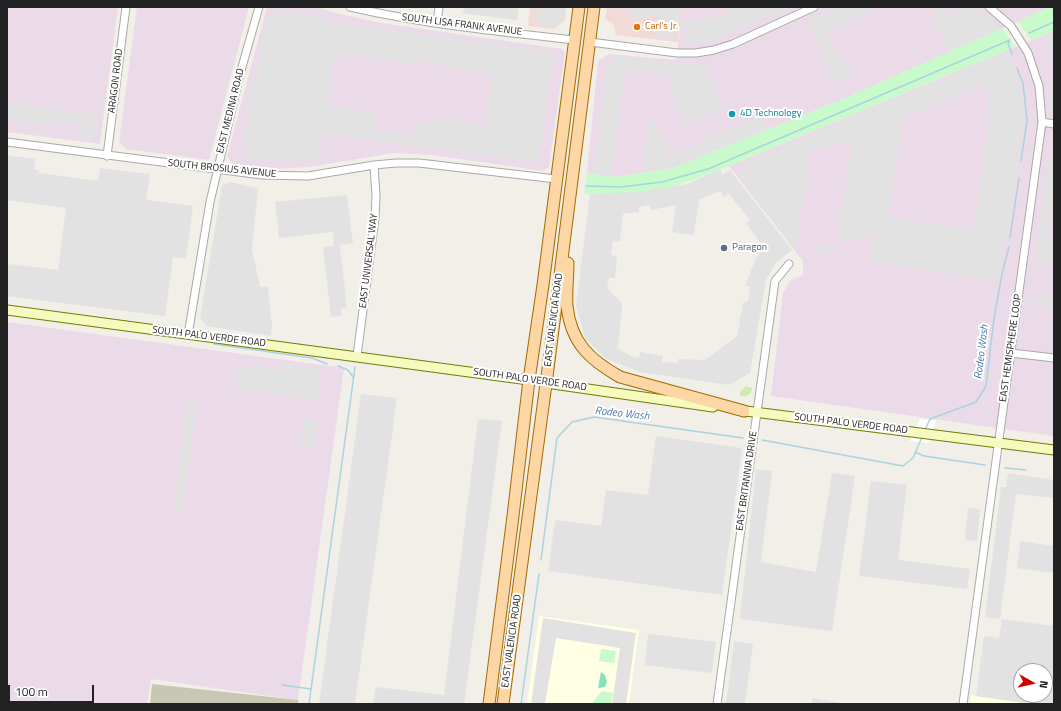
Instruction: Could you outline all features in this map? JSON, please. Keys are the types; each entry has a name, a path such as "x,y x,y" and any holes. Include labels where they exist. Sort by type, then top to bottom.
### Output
{"main road":[{"name":"EAST VALENCIA ROAD","path":"489,704 529,380 579,7"},
{"name":"EAST VALENCIA ROAD","path":"503,704 594,7"},
{"path":"574,40 590,42"},
{"path":"568,209 568,315 578,342 590,358 620,377 744,411"},
{"name":"SOUTH PALO VERDE ROAD","path":"529,380 546,383"}],"street":[{"name":"ARAGON ROAD","path":"107,156 126,7"},
{"name":"EAST MEDINA ROAD","path":"188,335 210,202 217,169 240,74 259,7"},
{"name":"SOUTH LISA FRANK AVENUE","path":"350,7 391,16 436,23 574,40"},
{"path":"436,23 439,7"},
{"path":"590,42 677,53 696,53 714,50 733,44 814,7"},
{"name":"EAST HEMISPHERE LOOP","path":"963,704 1042,122 1040,86 1028,53 1011,26 989,7"},
{"path":"1042,122 1054,124"},
{"name":"SOUTH BROSIUS AVENUE","path":"7,142 262,175 308,176 374,165 419,163 556,179"},
{"name":"EAST UNIVERSAL WAY","path":"357,356 375,218 376,196 374,165"},
{"name":"EAST BRITANNIA DRIVE","path":"717,704 775,281 790,264"},
{"name":"SOUTH PALO VERDE ROAD","path":"7,310 529,380"},
{"path":"1011,353 1054,358"},
{"name":"SOUTH PALO VERDE ROAD","path":"546,383 756,413 1054,450"}],"shaded area":[{"path":"7,7 118,7 100,144 7,132"},
{"path":"137,7 249,7 209,160 126,149 119,142"},
{"path":"267,7 317,7 336,13 381,23 562,49 565,53 549,167 544,171 432,155 394,153 309,167 277,169 232,164 227,156"},
{"path":"461,7 519,7 517,20 461,13 465,10"},
{"path":"530,7 566,7 565,20 554,29 528,26"},
{"path":"548,7 564,7 563,19 559,19 558,24 555,23 554,27 538,25 535,14 536,10 547,11"},
{"path":"607,7 683,7 678,42 616,35 613,24 605,19"},
{"path":"632,7 678,7 677,12 681,13 678,35 674,35 673,40 663,38 663,36 654,35 656,16 649,15 648,20 628,17 628,13"},
{"path":"683,7 1051,7 843,99 673,168 614,177 587,173 598,61 609,54 676,60"},
{"path":"724,7 792,7 710,41 686,45 682,22 727,15"},
{"path":"838,7 871,7 872,10 827,32 841,62 846,60 853,76 835,84 808,21"},
{"path":"936,7 946,7 949,15 970,7 977,7 1000,27 949,50 932,9"},
{"path":"278,10 326,17 326,22 550,52 552,56 539,162 324,134 320,157 316,161 296,159 295,164 248,158 248,145 243,144 251,80 256,81 261,48 269,19 271,16 277,15","holes":["334,52 420,64 421,59 441,62 441,67 492,73 486,126 434,119 433,124 418,123 416,135 375,130 377,112 327,106"]},
{"path":"1054,31 1054,436 771,396 783,293 790,281 803,275 803,261 729,166"},
{"path":"1054,32 1054,52 1051,53 1044,36"},
{"path":"1009,51 1023,97 1024,116 1008,236 1005,235 998,281 869,261 873,234 838,243 852,138 824,148 815,147 810,151 795,251 738,175 745,171 742,164 809,137 845,120","holes":["985,84 989,104 989,120 974,230 888,217 903,118"]},
{"path":"614,56 701,65 704,64 723,108 686,125 668,75 625,68 611,175 594,173 607,67 612,68"},
{"path":"1049,84 1054,84 1054,114 1052,114"},
{"path":"7,103 95,114 94,119 99,120 97,134 92,134 91,140 82,139 82,134 76,134 77,126 81,127 82,124 56,121 55,126 7,119"},
{"path":"649,114 671,155 762,115 767,129 691,159 666,167 642,170"},
{"path":"7,155 35,159 34,169 39,170 39,173 98,181 100,168 150,174 146,200 193,206 186,259 173,257 165,316 7,296 7,264 58,270 66,208 7,200"},
{"path":"1048,162 1054,163 1054,197 1048,243 1054,244 1054,265 1035,262"},
{"path":"720,169 722,175 730,170 792,250 776,263 766,280 750,373 729,385 640,372 605,358 585,338 576,306 590,194 638,192 687,184","holes":["720,191 724,197 729,194 750,220 746,223 764,248 756,258 745,286 750,286 748,301 743,303 737,336 705,360 678,359 677,363 662,362 663,356 640,352 639,358 631,356 615,347 618,347 622,304 607,288 609,278 615,278 617,256 611,255 613,241 620,242 623,214 639,212 639,207 650,205 651,210 676,205 672,232 694,235 699,200"]},
{"path":"229,182 258,188 252,250 260,287 268,287 272,326 271,336 207,326 200,318 222,186"},
{"path":"347,195 353,243 340,245 347,308 341,309 341,316 331,317 323,247 334,246 333,232 279,238 275,202"},
{"path":"838,243 840,249 819,255 817,249"},
{"path":"1042,296 1054,298 1054,308 1028,304 1029,298 1042,300"},
{"path":"7,322 344,368 298,700 151,679 147,704 7,704"},
{"path":"283,364 321,369 317,400 235,389 239,369 245,370 245,366 282,371"},
{"path":"361,394 397,398 355,704 319,704"},
{"path":"187,402 197,403 183,512 174,511"},
{"path":"303,419 318,421 314,448 300,446"},
{"path":"478,419 502,421 464,704 373,704 376,687 444,695"},
{"path":"656,436 742,448 722,595 548,571 555,520 601,526 606,490 648,495"},
{"path":"756,469 772,471 761,562 816,572 832,473 855,476 832,631 740,619"},
{"path":"1008,473 1054,480 1054,498 1016,494 1000,619 985,617 1001,487 1006,487"},
{"path":"871,481 907,485 898,560 970,569 967,589 859,576"},
{"path":"968,508 980,509 977,541 965,540"},
{"path":"1020,541 1054,546 1054,573 1017,568"},
{"path":"539,616 639,630 629,704 527,704"},
{"path":"543,618 636,633 626,704 612,704 620,648 556,638 545,704 531,704"},
{"path":"1002,619 1054,626 1054,704 1025,703 1053,703 1053,663 1013,663 1013,701 976,696 984,636 999,638"},
{"path":"648,634 716,642 712,673 645,665"},
{"path":"734,641 753,644 745,704 726,704"},
{"path":"152,684 298,700 298,704 150,704"},
{"path":"971,695 1013,702 1013,703 1029,704 970,704"},
{"path":"812,698 840,703 840,704 812,704"}],"green space":[{"path":"1054,7 1054,31 1031,40 1018,21"},
{"path":"1002,28 1015,47 729,166 696,179 652,191 623,194 584,194 587,173 614,177 673,168 843,99"},
{"path":"746,386 752,388 751,393 746,396 740,396 740,392"},
{"path":"601,649 616,651 614,663 599,661"},
{"path":"601,672 605,675 607,682 605,687 598,688"},
{"path":"602,691 613,693 611,704 591,704"}],"pier":[{"path":"920,419 936,421 928,443 910,441"}],"waterway":[{"name":"Rodeo Wash","path":"1029,33 1054,22"},
{"name":"Rodeo Wash","path":"1010,40 1008,44 1012,54"},
{"path":"586,186 621,187 662,182 708,169 1010,40"},
{"name":"Rodeo Wash","path":"1017,68 1023,83 1027,120 1021,161"},
{"name":"Rodeo Wash","path":"1010,238 1019,178"},
{"name":"Rodeo Wash","path":"925,430 930,419 976,402 986,386 994,318 1002,274 1009,247"},
{"path":"214,344 312,358 327,364"},
{"path":"338,366 348,370 353,377"},
{"path":"309,704 355,367"},
{"name":"Rodeo Wash","path":"541,560 557,438 572,422 594,417 743,438"},
{"name":"Rodeo Wash","path":"762,440 903,466 913,458 922,437"},
{"path":"915,452 924,456 985,465"},
{"path":"1005,468 1026,470"},
{"name":"Rodeo Wash","path":"521,704 539,574"},
{"path":"282,685 311,689"}],"place":[{"name":"Carl's Jr.","path":"637,27"},
{"name":"4D Technology","path":"732,114"},
{"name":"Paragon","path":"724,248"}]}
